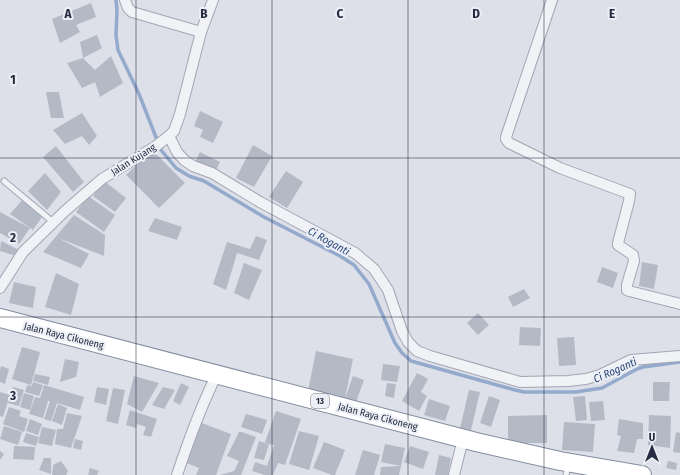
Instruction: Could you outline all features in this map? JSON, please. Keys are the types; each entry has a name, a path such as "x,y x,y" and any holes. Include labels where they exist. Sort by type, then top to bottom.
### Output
{"highway":[{"name":"Jalan Raya Cikoneng","path":"0,318 463,438 568,469 642,475"}],"street":[{"path":"125,0 128,8 132,12 201,32"},
{"name":"Jalan Kujang","path":"0,288 23,252 53,222 102,179 156,146 174,131 177,125 201,32 213,0"},
{"path":"552,0 506,139 509,142 560,168 630,194 618,243 618,245 634,258 627,290 680,304"},
{"path":"169,136 177,152 184,160 194,166 212,173 260,202 355,253 374,269 388,290 402,331 408,342 417,350 430,356 520,382 586,379 600,375 631,360 680,356"},
{"path":"177,475 190,434 217,374"},
{"path":"454,475 463,438"}],"lane":[{"path":"4,181 53,222"}],"building":[{"path":"91,3 96,17 76,25 80,32 60,43 52,19"},
{"path":"97,35 102,48 83,58 80,42"},
{"path":"111,56 123,83 100,97 95,82 82,88 67,63 83,58 95,70"},
{"path":"46,92 59,92 64,118 51,118"},
{"path":"200,111 223,122 213,143 200,137 203,130 194,126"},
{"path":"82,113 97,136 89,145 82,136 65,144 53,130"},
{"path":"253,145 272,156 254,187 236,178"},
{"path":"56,146 84,182 73,192 43,157"},
{"path":"152,150 185,183 159,208 126,175"},
{"path":"200,152 220,162 214,174 194,164"},
{"path":"286,171 303,182 287,208 269,197"},
{"path":"45,173 61,192 47,210 28,191"},
{"path":"104,181 126,198 115,212 93,196"},
{"path":"88,196 115,215 104,232 76,212"},
{"path":"22,200 42,217 33,230 10,214"},
{"path":"0,212 30,228 19,244 0,233"},
{"path":"74,215 105,235 104,256 58,238 89,254 81,268 43,252"},
{"path":"155,218 182,227 177,240 148,231"},
{"path":"256,236 267,240 259,260 237,253 226,290 213,284 227,242 250,249"},
{"path":"1,241 19,250 13,255 0,251"},
{"path":"642,262 658,265 654,289 639,286"},
{"path":"244,263 262,270 249,300 234,293"},
{"path":"602,267 618,273 613,288 597,282"},
{"path":"56,273 79,284 71,315 45,307"},
{"path":"14,282 36,287 33,308 9,303"},
{"path":"524,289 530,298 513,307 508,297"},
{"path":"478,313 489,325 478,335 467,323"},
{"path":"520,327 541,328 540,346 519,345"},
{"path":"574,337 576,365 559,366 557,338"},
{"path":"22,347 40,352 31,385 12,379"},
{"path":"316,351 353,359 345,398 308,391"},
{"path":"65,359 79,362 76,377 60,382"},
{"path":"383,364 400,366 397,382 381,380"},
{"path":"1,366 9,369 5,384 0,382"},
{"path":"417,373 428,379 421,392 427,396 419,411 402,401"},
{"path":"35,374 50,377 48,385 33,381"},
{"path":"134,376 159,383 142,412 127,404"},
{"path":"353,376 364,380 356,402 345,398"},
{"path":"33,382 43,385 39,396 25,392 27,385 32,386"},
{"path":"653,382 670,382 669,401 653,401"},
{"path":"181,383 189,387 180,405 173,401"},
{"path":"387,383 396,384 394,398 385,396"},
{"path":"44,385 84,397 80,410 57,403 51,421 44,419 50,401 48,401 43,418 29,414 35,397 40,398"},
{"path":"13,387 24,390 19,406 8,403"},
{"path":"97,387 109,389 106,405 94,402"},
{"path":"163,387 175,390 164,409 152,405"},
{"path":"113,388 125,390 118,424 106,421"},
{"path":"469,390 480,392 471,430 460,428"},
{"path":"0,392 10,395 3,417 0,416"},
{"path":"24,393 34,396 30,410 20,407"},
{"path":"489,396 500,400 491,427 480,423"},
{"path":"585,396 587,420 576,421 573,397"},
{"path":"429,399 450,406 445,421 424,415"},
{"path":"603,401 605,420 591,421 589,402"},
{"path":"58,404 67,408 62,425 52,421"},
{"path":"9,407 21,411 19,416 28,419 24,432 3,424"},
{"path":"130,410 157,419 151,437 143,435 146,427 137,424 136,428 126,425"},
{"path":"276,411 301,419 285,465 278,463 273,475 265,475 252,471 255,462 267,466 274,445 265,442"},
{"path":"67,413 82,416 71,448 55,444 57,429 63,429"},
{"path":"246,414 267,420 262,434 241,427"},
{"path":"547,415 547,443 508,443 508,416"},
{"path":"649,415 671,416 670,448 648,445"},
{"path":"30,419 42,424 38,435 26,431"},
{"path":"619,419 643,423 643,439 637,439 634,453 617,451 621,436 617,435"},
{"path":"199,422 231,434 216,475 196,475 199,468 184,462"},
{"path":"564,422 595,424 593,452 562,450"},
{"path":"4,426 22,432 18,445 0,439"},
{"path":"42,427 56,430 52,446 38,443"},
{"path":"299,431 319,436 309,470 289,464"},
{"path":"239,432 256,437 241,475 220,475 234,471 239,461 227,456"},
{"path":"676,432 680,433 680,453 673,452"},
{"path":"26,433 39,437 36,446 23,442"},
{"path":"75,439 83,441 81,450 73,448"},
{"path":"259,441 269,444 264,460 254,458"},
{"path":"324,442 345,450 335,475 313,468"},
{"path":"385,444 405,448 401,466 381,462"},
{"path":"14,446 35,447 34,460 13,459"},
{"path":"410,446 429,452 423,469 404,462"},
{"path":"363,450 380,455 374,475 355,475"},
{"path":"0,451 4,454 0,460"},
{"path":"439,455 451,458 448,475 435,475"},
{"path":"44,458 51,458 51,474 39,470"},
{"path":"61,461 68,471 66,475 52,475 53,465"},
{"path":"668,461 677,463 676,470 666,468"},
{"path":"401,466 399,475 380,475 381,467"},
{"path":"90,468 99,471 97,475 88,475"}],"waterway":[{"name":"Ci Roganti","path":"116,0 116,35 118,50 139,94 161,150 176,168 189,176 204,181 264,217 340,256 354,265 369,284 395,343 402,353 411,361 524,392 576,392 602,388 637,369 680,362"}]}
